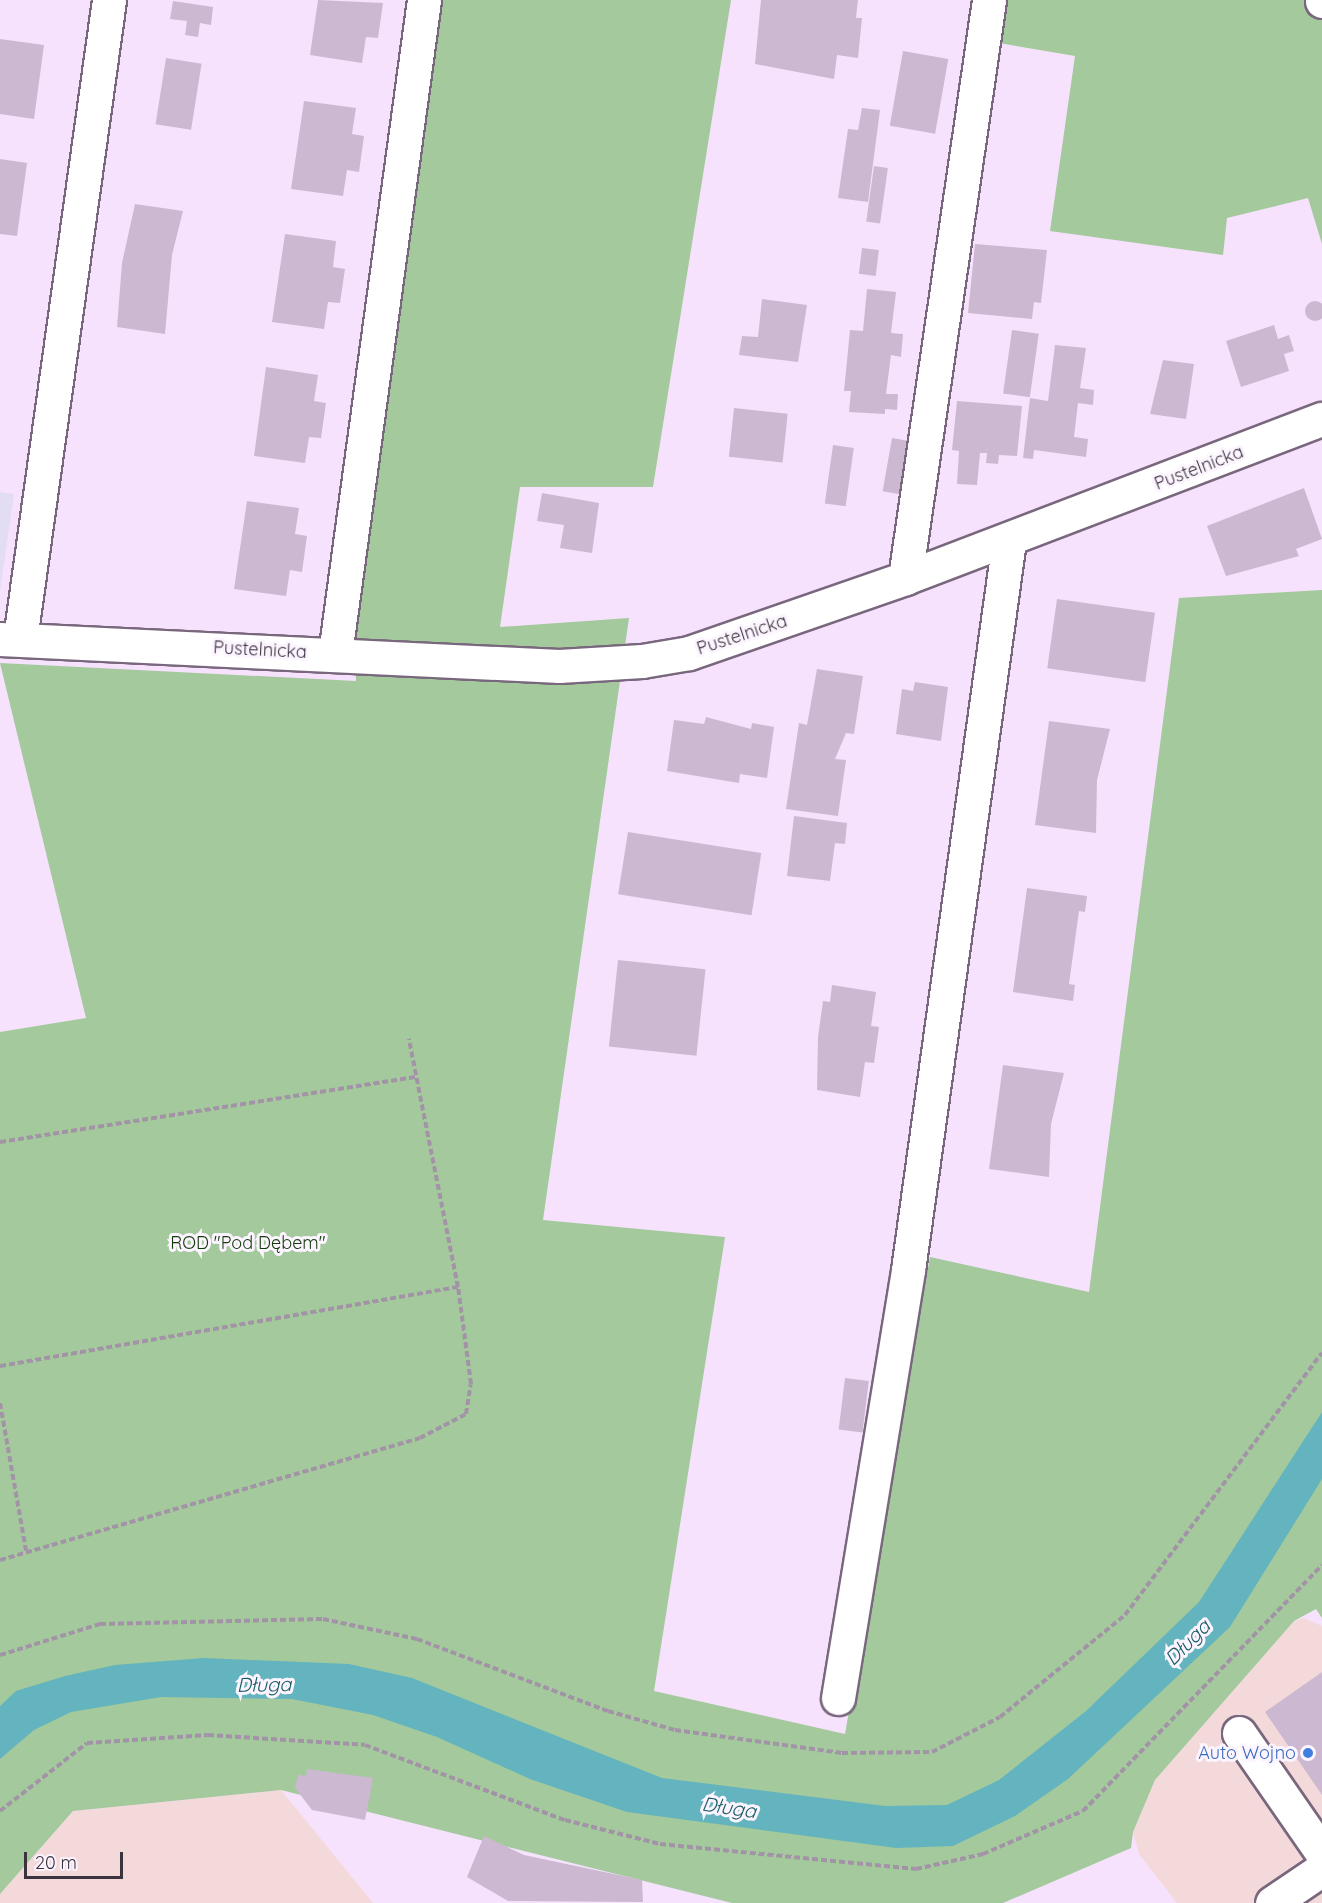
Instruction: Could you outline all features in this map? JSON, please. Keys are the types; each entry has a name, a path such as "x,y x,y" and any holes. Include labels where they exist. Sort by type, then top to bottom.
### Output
{"street":[{"path":"10,639 109,0"},
{"path":"335,654 424,0"},
{"path":"905,578 988,0"},
{"name":"Pustelnicka","path":"10,639 559,666 642,661 689,653 905,578 1322,419"},
{"path":"838,1698 908,1270 1009,540"},
{"path":"1239,1733 1322,1853"},
{"path":"1272,1903 1322,1869"}],"path":[{"path":"0,1560 420,1438 466,1414 471,1384 458,1287 409,1039"},
{"path":"0,1142 417,1077"},
{"path":"0,1366 458,1287"},
{"path":"0,1655 100,1624 323,1619 417,1639 608,1711 675,1730 842,1753 932,1752 1000,1717 1125,1615 1322,1353"},
{"path":"0,1403 26,1551"},
{"path":"0,1811 87,1743 208,1735 354,1744 565,1820 660,1844 916,1869 982,1854 1083,1811 1322,1565"}],"shaded area":[{"path":"0,492 14,494 0,591"},
{"path":"1304,1618 1322,1626 1322,1903 1177,1903 1139,1854 1133,1832 1155,1780 1294,1621"},
{"path":"281,1790 373,1903 0,1903 0,1894 73,1811"}],"green space":[{"name":"ROD \"Pod Dębem\"","path":"442,0 731,0 653,487 520,487 500,627 629,618 543,1220 725,1237 654,1691 845,1734 930,1257 1089,1292 1179,598 1322,590 1322,1618 1316,1609 1294,1621 1155,1780 1133,1832 1131,1848 1003,1903 732,1903 281,1790 73,1811 0,1894 0,1032 86,1018 0,663 356,681 354,623"},
{"path":"976,0 1322,0 1322,244 1308,198 1227,218 1223,255 1050,231 1075,56 970,38"}],"water":[{"name":"Długa","path":"1322,1412 1322,1479 1230,1627 1068,1779 1015,1816 953,1846 896,1848 627,1812 530,1779 437,1737 373,1715 292,1699 161,1697 71,1712 34,1730 0,1759 0,1706 16,1691 65,1676 115,1665 204,1658 349,1664 412,1678 662,1778 885,1806 947,1805 999,1780 1086,1711 1199,1602"}],"building":[{"path":"318,0 383,3 378,38 366,37 362,63 310,55"},
{"path":"761,0 858,0 856,18 862,18 858,58 837,55 834,79 755,64"},
{"path":"173,1 213,7 211,25 200,23 198,37 185,35 187,21 170,19"},
{"path":"0,39 44,45 34,119 0,114"},
{"path":"903,51 948,59 935,134 890,126"},
{"path":"166,58 202,64 191,130 156,124"},
{"path":"304,101 356,108 352,134 364,136 359,172 347,170 343,196 291,189"},
{"path":"862,108 880,110 868,202 838,198 848,129 858,130"},
{"path":"0,159 27,163 17,236 0,234"},
{"path":"874,166 888,168 880,223 866,221"},
{"path":"135,204 183,211 172,255 165,334 117,327 122,263"},
{"path":"285,234 336,241 333,267 345,269 340,303 328,302 324,329 272,322"},
{"path":"975,244 1047,250 1041,303 1034,302 1032,319 968,313"},
{"path":"862,248 879,250 876,276 859,274"},
{"path":"867,289 896,292 891,333 903,334 901,357 891,355 886,394 898,394 897,410 885,409 885,414 849,412 851,391 844,391 850,330 863,331"},
{"path":"762,299 807,305 798,362 739,355 742,336 758,337"},
{"path":"1315,301 1322,304 1325,311 1322,318 1315,321 1308,318 1305,311 1308,304"},
{"path":"1274,325 1278,339 1289,335 1294,351 1284,354 1289,371 1241,387 1226,341"},
{"path":"1012,330 1039,334 1030,397 1003,393"},
{"path":"1055,345 1086,348 1080,388 1094,390 1093,405 1078,403 1074,437 1088,439 1086,457 1034,450 1033,459 1023,458 1030,398 1048,401"},
{"path":"1163,360 1194,364 1186,419 1150,414"},
{"path":"266,367 318,375 314,401 326,403 321,438 309,437 305,463 254,456"},
{"path":"957,401 1022,406 1017,456 999,455 998,464 986,463 987,453 980,453 977,485 957,484 959,451 952,450"},
{"path":"734,408 788,414 783,462 729,457"},
{"path":"892,438 914,442 904,495 883,491"},
{"path":"833,445 854,448 846,506 825,503"},
{"path":"1304,488 1322,539 1296,549 1299,556 1226,576 1207,526"},
{"path":"542,493 599,503 592,553 560,548 564,525 537,521"},
{"path":"247,501 299,508 295,534 307,536 302,572 290,570 286,596 234,589"},
{"path":"1057,599 1155,613 1145,682 1047,668"},
{"path":"817,669 863,676 854,734 846,733 835,759 846,760 838,816 786,809 799,723 807,725"},
{"path":"915,682 948,687 941,741 896,734 902,689 913,691"},
{"path":"706,717 751,729 752,723 774,727 767,778 740,774 739,783 667,771 674,720 704,724"},
{"path":"1049,721 1110,729 1097,780 1096,833 1035,825"},
{"path":"794,816 847,823 845,844 835,843 830,881 787,876"},
{"path":"628,832 761,853 751,915 618,894"},
{"path":"1027,888 1087,896 1085,912 1079,911 1069,984 1075,985 1073,1001 1013,992"},
{"path":"618,960 706,969 696,1056 609,1047"},
{"path":"832,985 876,992 871,1026 879,1027 874,1063 865,1062 860,1097 817,1090 818,1037 823,1001 830,1002"},
{"path":"1003,1065 1064,1073 1051,1124 1049,1177 989,1169"},
{"path":"845,1378 869,1381 862,1433 839,1430"},
{"name":"Auto Wojno","path":"1322,1672 1322,1795 1265,1712"},
{"path":"307,1769 373,1778 365,1820 312,1810 295,1788 298,1775 306,1776"},
{"path":"484,1836 524,1855 642,1880 643,1902 508,1901 467,1877"}],"place":[{"name":"Auto Wojno","path":"1308,1753"}]}
